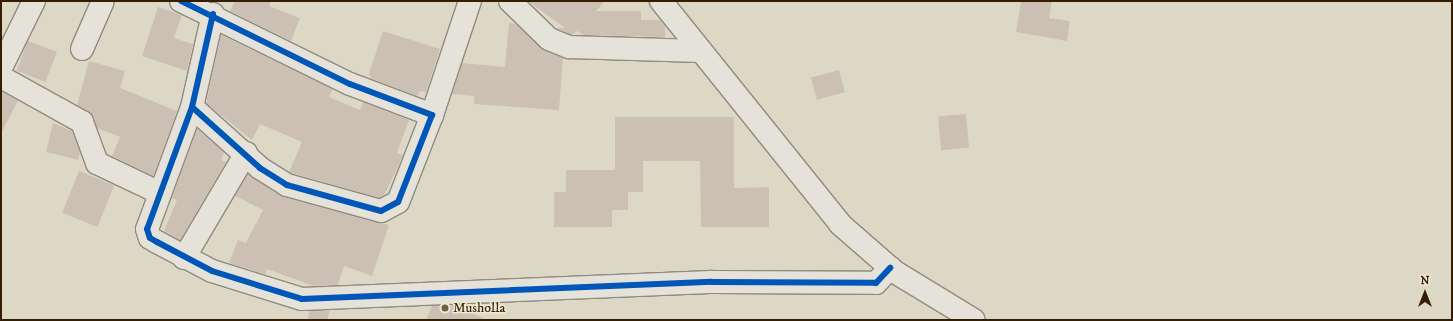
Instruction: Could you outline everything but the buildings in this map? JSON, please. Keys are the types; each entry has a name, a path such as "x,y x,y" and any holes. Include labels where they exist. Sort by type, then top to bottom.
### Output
{"street":[{"path":"1,68 34,1"},
{"path":"82,49 103,1"},
{"path":"181,1 208,8 350,84 432,115"},
{"path":"192,107 246,153 286,184 372,210 388,210 398,202 432,115 470,1"},
{"path":"510,1 550,39 570,47 698,51"},
{"path":"661,1 698,51 815,196 890,268 974,320"},
{"path":"208,8 192,107 147,229 150,238 184,258 266,290 302,299 712,282 876,283 890,268"},
{"path":"1,77 82,122 97,163 160,193"},
{"path":"184,258 246,153"}],"cycle path":[{"path":"181,1 350,84 432,115 398,202 381,211 287,185 260,168 192,107"},
{"path":"213,14 192,107 147,229 150,238 212,271 302,299 712,282 876,283 890,268"}],"place":[{"name":"Musholla","path":"445,308"}]}
